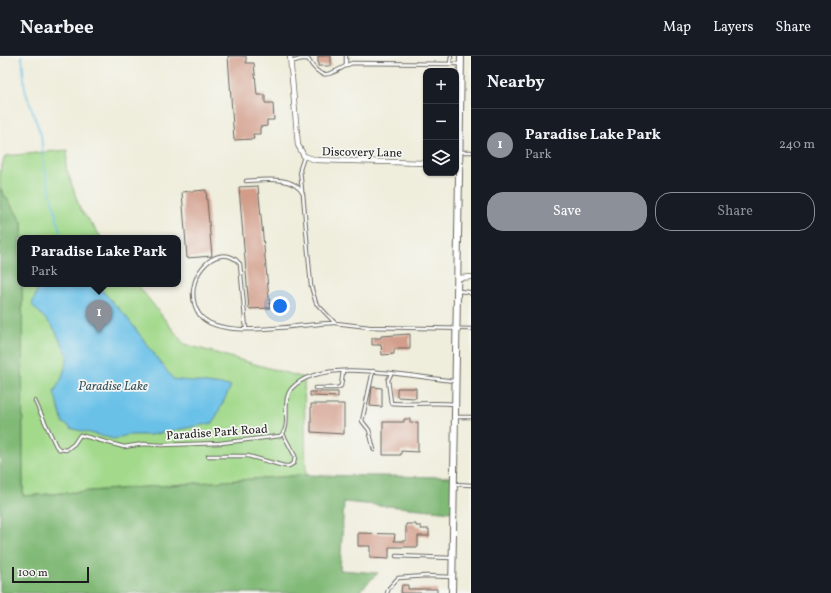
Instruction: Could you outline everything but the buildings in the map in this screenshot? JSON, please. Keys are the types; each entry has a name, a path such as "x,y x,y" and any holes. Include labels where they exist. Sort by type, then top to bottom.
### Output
{"street":[{"name":"Discovery Lane","path":"290,56 298,145 304,156 316,160 423,163"},
{"path":"459,152 461,56"},
{"path":"452,593 458,278 457,176"},
{"path":"458,278 471,277"}],"lane":[{"path":"346,56 346,66"},
{"path":"450,64 451,56"},
{"path":"291,62 301,58 308,58 313,69 317,73 323,74 328,74 352,63 363,62 461,64"},
{"path":"459,152 471,152"},
{"path":"304,156 300,169 311,286 316,303 335,323"},
{"path":"246,181 290,182 298,186 303,194"},
{"path":"246,329 240,264 237,260 231,258 219,257 212,259 207,262 195,278 193,290 195,308 200,316 207,322 223,328 246,329 264,329 335,323 369,327 471,329"},
{"path":"457,291 469,292 471,294"},
{"name":"Paradise Park Road","path":"35,401 56,446 59,449 69,449 80,435 124,447 143,444 162,445 220,443 239,440 258,440 280,436 283,434 286,428 287,398 293,387 304,378 323,373 364,370 456,381"},
{"path":"315,388 337,388 341,386 343,371"},
{"path":"373,371 362,421 369,430 374,450"},
{"path":"391,374 388,380 391,403 413,405 430,403 455,404"},
{"path":"455,417 471,417"},
{"path":"208,456 248,456 289,466 294,463 295,456 283,434"},
{"path":"454,484 471,484"},
{"path":"396,556 452,558"},
{"path":"387,593 389,588 398,578 426,576 452,577"}],"green space":[{"path":"68,150 66,167 80,209 100,235 22,235 22,222 0,188 0,171 5,156"},
{"path":"0,188 22,222 22,235 17,235 17,287 22,287 23,496 306,475 454,477 453,512 344,502 340,570 378,573 358,593 0,593"},
{"path":"22,287 139,287 184,344 304,378 306,475 23,496"}],"water":[{"name":"Paradise Lake","path":"38,287 99,287 125,315 173,379 231,386 213,423 150,435 127,435 114,439 70,428 63,423 54,392 62,378 68,355 53,327 32,305"}],"waterway":[{"path":"22,56 25,90 41,135 44,166 60,232"}],"place":[{"name":"Paradise Lake Park","path":"99,333"}]}
